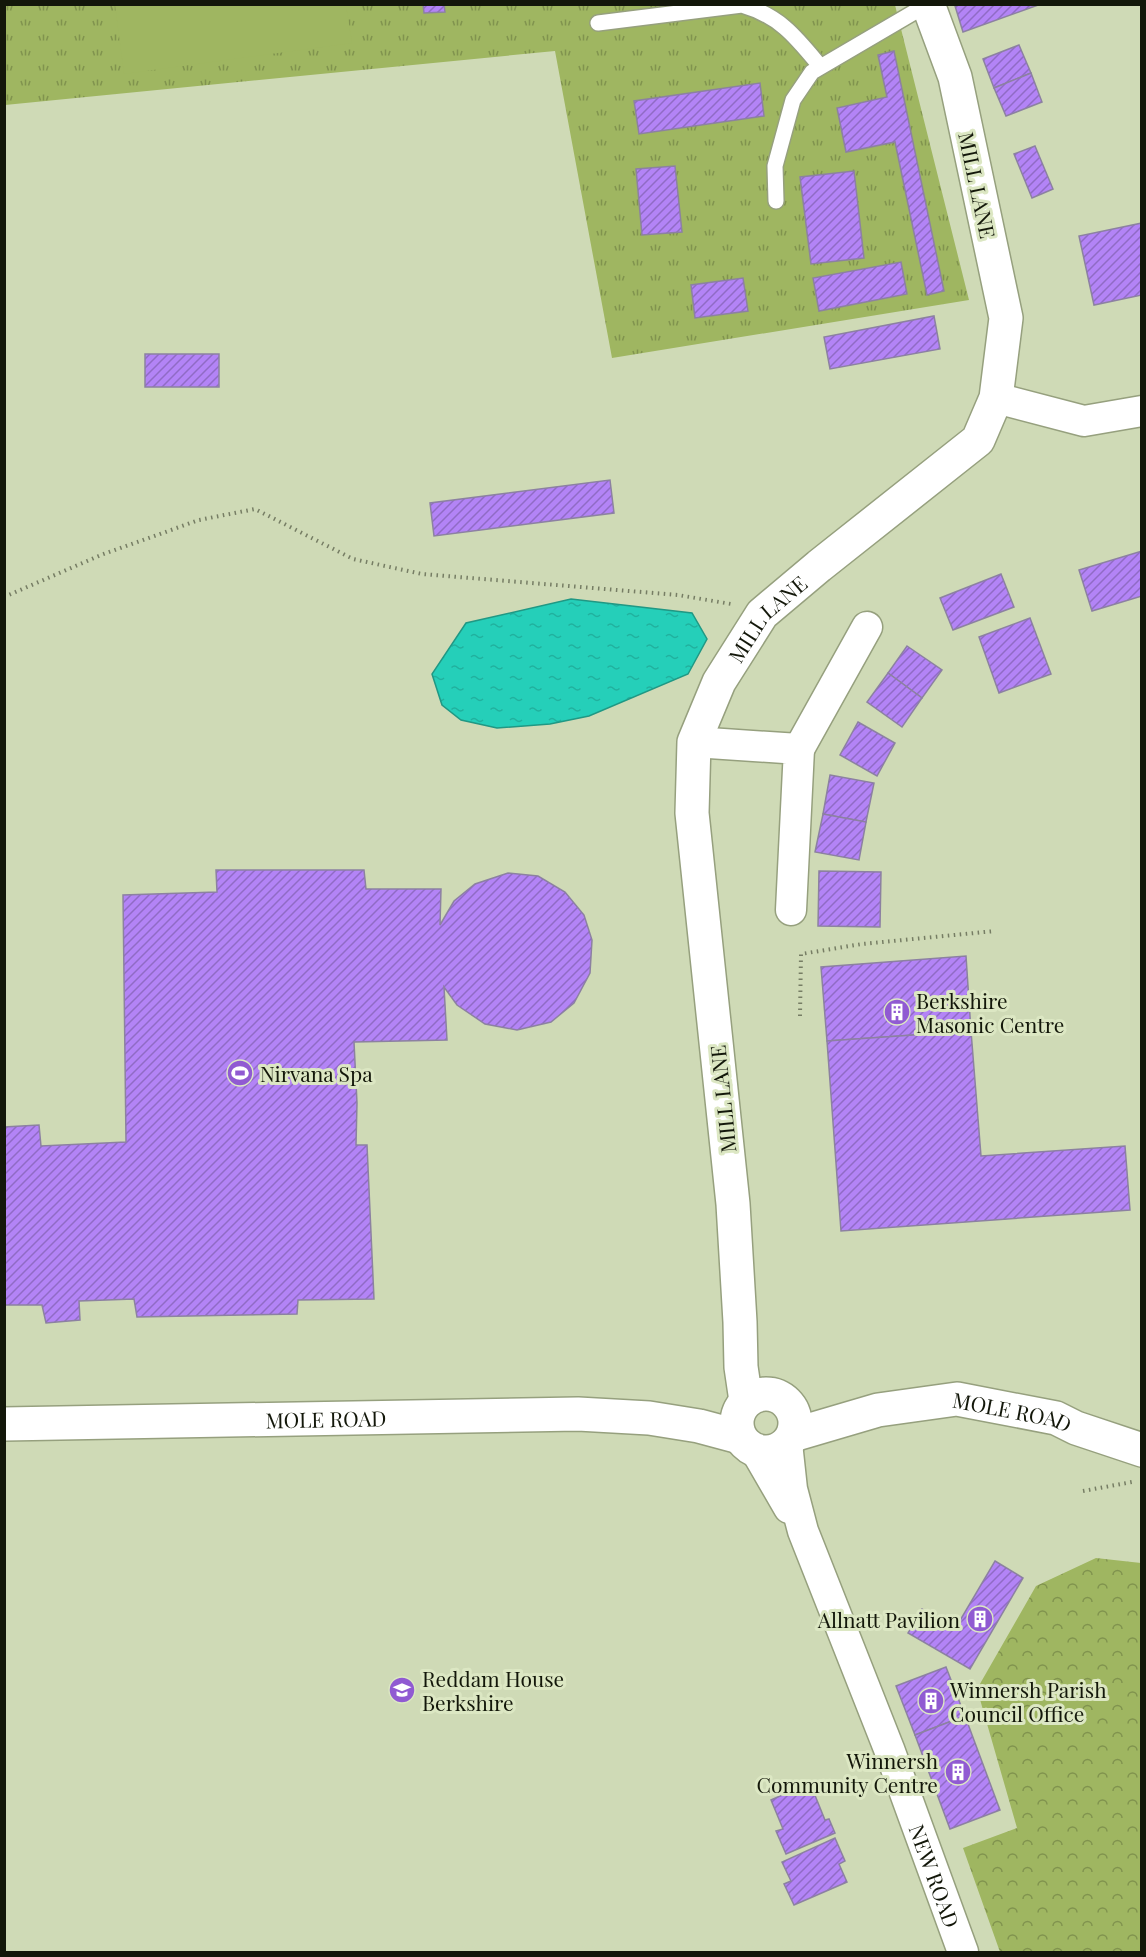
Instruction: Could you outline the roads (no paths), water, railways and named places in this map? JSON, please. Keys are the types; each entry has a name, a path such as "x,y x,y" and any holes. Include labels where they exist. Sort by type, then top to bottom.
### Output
{"street":[{"name":"MILL LANE","path":"765,1422 741,1366 741,1322 733,1204 692,813 693,742 719,682 762,614 978,440 996,398 1006,318 955,77 928,4"},
{"path":"996,398 1084,421 1142,411"},
{"path":"791,910 798,749 867,627"},
{"path":"693,742 798,749"},
{"name":"MOLE ROAD","path":"4,1424 578,1414 649,1418 699,1426 765,1422 957,1399 1056,1418 1076,1428 1142,1450"},
{"name":"NEW ROAD","path":"765,1422 792,1489 803,1531 889,1749 963,1953"}],"lane":[{"path":"776,201 775,166 793,100 812,72 928,4"},
{"path":"598,24 742,5 763,11 780,24 820,66"}],"water":[{"path":"571,599 692,613 707,639 688,674 589,716 550,724 497,728 461,720 442,705 432,674 466,623"}],"place":[{"name":"Berkshire Masonic Centre","path":"897,1012"},
{"name":"Nirvana Spa","path":"240,1073"},
{"name":"Allnatt Pavilion","path":"980,1619"},
{"name":"Reddam House Berkshire","path":"402,1690"},
{"name":"Winnersh Parish Council Office","path":"931,1701"},
{"name":"Winnersh Community Centre","path":"958,1772"}]}
